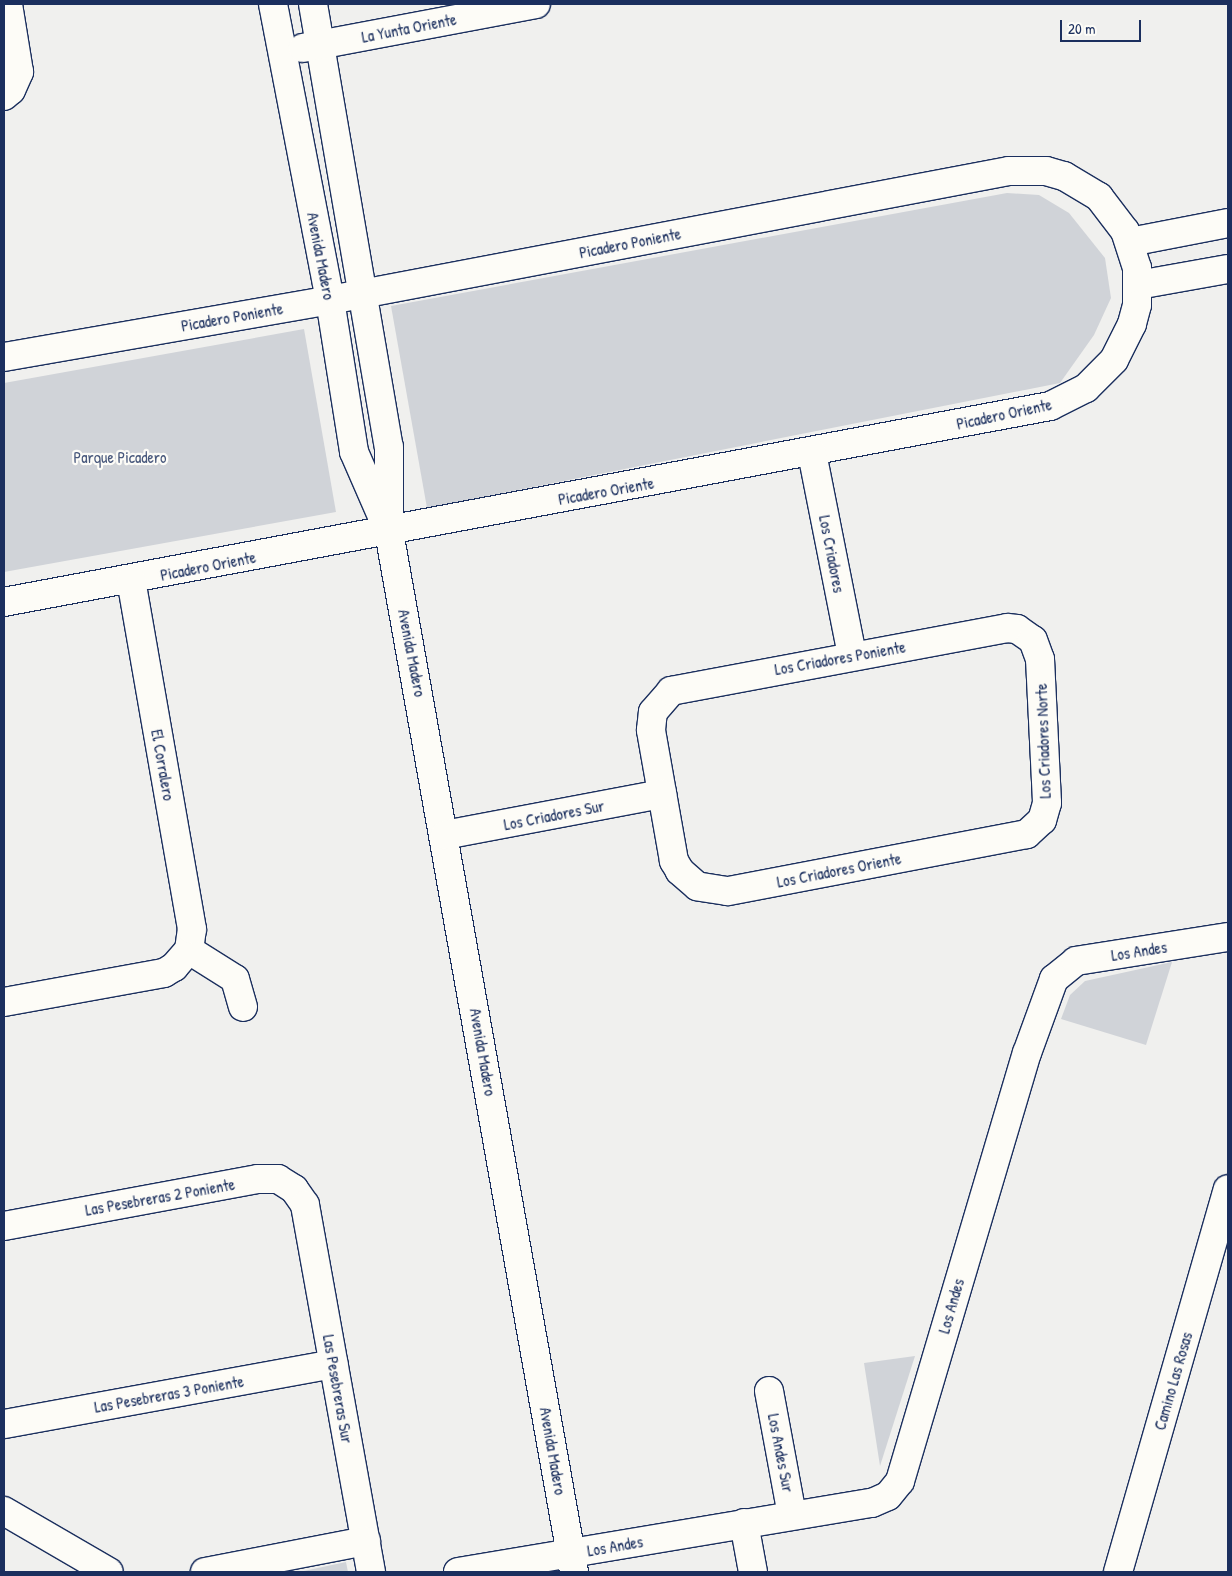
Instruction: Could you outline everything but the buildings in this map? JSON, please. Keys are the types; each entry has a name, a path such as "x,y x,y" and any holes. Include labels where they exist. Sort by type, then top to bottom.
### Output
{"street":[{"path":"4,96 11,90 19,72 8,4"},
{"name":"Avenida Madero","path":"273,4 330,300 354,452 389,532"},
{"name":"Avenida Madero","path":"313,4 365,293 390,447 389,532 446,835 572,1563"},
{"name":"La Yunta Oriente","path":"282,51 536,4"},
{"name":"Picadero Poniente","path":"4,357 330,300 1009,171 1046,171 1081,184 1113,213 1130,242"},
{"path":"1130,242 1228,223"},
{"name":"Picadero Oriente","path":"4,602 812,453 1050,406 1068,399 1086,388 1114,360 1132,324 1138,285 1130,242"},
{"path":"1138,285 1228,269"},
{"name":"Los Criadores","path":"812,453 852,655"},
{"name":"El Corralero","path":"130,580 192,929 189,950"},
{"name":"Los Criadores Poniente","path":"662,794 651,730 658,704 680,687 1007,628 1017,629 1033,640 1040,659"},
{"name":"Los Criadores Norte","path":"1015,838 1036,827 1047,803 1040,659"},
{"name":"Los Criadores Sur","path":"446,835 662,794"},
{"name":"Los Criadores Oriente","path":"662,794 674,861 680,872 697,886 722,891 1015,838"},
{"name":"Los Andes","path":"458,1572 572,1563 744,1523 872,1503 888,1496 900,1481 1027,1053 1060,972 1076,961 1228,937"},
{"path":"4,1002 164,973 174,968 189,950 235,979 243,1007"},
{"name":"Las Pesebreras 2 Poniente","path":"4,1226 268,1178 294,1189 305,1205"},
{"name":"Camino Las Rosas","path":"1118,1572 1228,1189"},
{"name":"Las Pesebreras Sur","path":"305,1205 371,1572"},
{"name":"Las Pesebreras 3 Poniente","path":"4,1424 334,1364"},
{"name":"Los Andes Sur","path":"769,1391 792,1515"},
{"path":"4,1511 109,1572"},
{"path":"744,1523 753,1572"},
{"path":"205,1572 366,1541"}],"green space":[{"path":"1007,193 1039,195 1069,213 1105,258 1111,298 1094,335 1060,383 427,508 391,306"},
{"name":"Parque Picadero","path":"304,329 336,512 4,572 4,383"},
{"path":"1172,962 1146,1045 1061,1019 1070,995 1085,981"},
{"path":"915,1356 880,1466 864,1363"},
{"path":"346,1562 348,1572 299,1572"}]}
